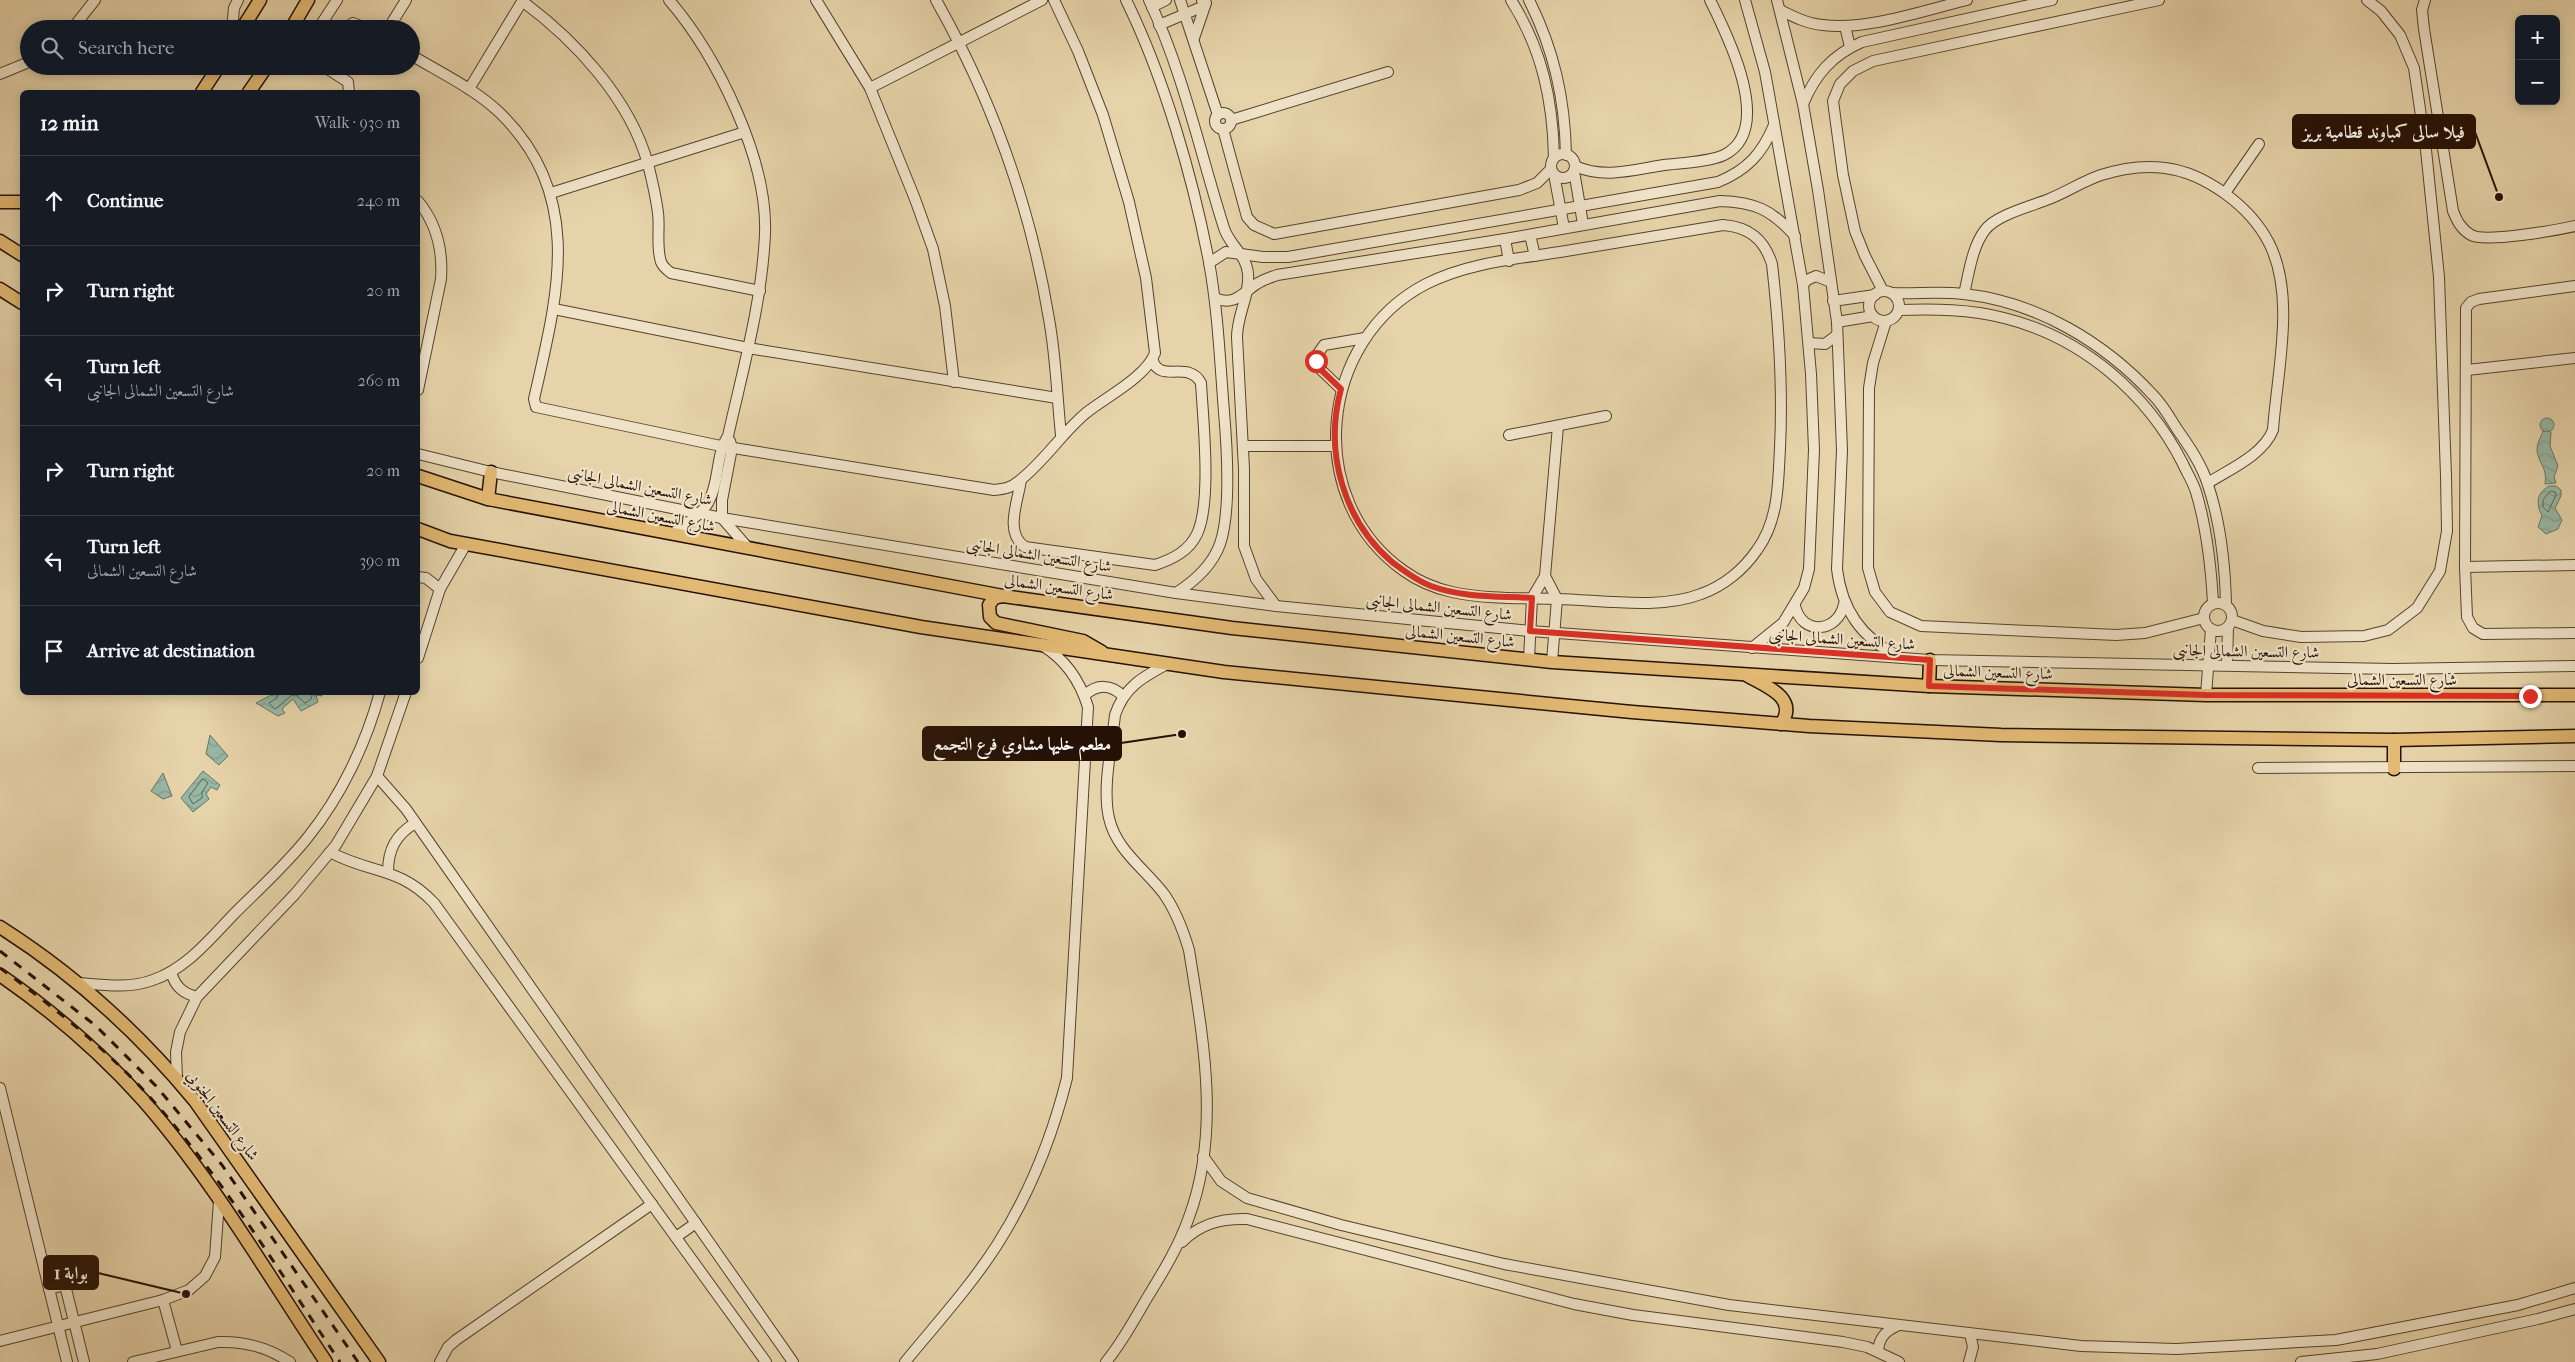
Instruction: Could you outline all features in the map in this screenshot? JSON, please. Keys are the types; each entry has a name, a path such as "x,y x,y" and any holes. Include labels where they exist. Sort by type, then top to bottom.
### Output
{"main road":[{"path":"248,20 260,0"},
{"path":"296,20 308,0"},
{"path":"203,90 213,75"},
{"path":"250,90 261,75"},
{"path":"0,202 20,202"},
{"path":"0,241 20,254"},
{"path":"0,289 20,302"},
{"path":"488,499 491,472"},
{"name":"شارع التسعين الشمالى","path":"420,477 488,499 1003,596 1232,628 1552,662 1929,686 2206,695 2575,695"},
{"path":"420,530 450,541 921,627 1224,672 1405,690 1781,724 2001,736 2394,740 2575,736"},
{"path":"1003,596 991,601 988,609 990,617 996,623 1083,641 1104,654"},
{"path":"1929,686 1930,660"},
{"path":"1744,674 1773,690 1785,701 1786,717 1781,724"},
{"path":"2394,740 2394,768"},
{"name":"شارع التسعين الجنوبي","path":"0,927 78,983 135,1034 177,1079 195,1100 379,1362"},
{"path":"0,975 71,1030 120,1076 164,1126 219,1201 326,1362"}],"street":[{"path":"79,20 95,0"},
{"path":"233,20 234,8 238,0"},
{"path":"324,20 337,0"},
{"path":"394,20 406,0"},
{"path":"669,0 698,36 718,71 745,132 759,180 765,233 760,291 728,436 722,500 722,518 749,549"},
{"path":"816,0 870,88 915,199 933,249 945,306 954,382"},
{"path":"936,0 960,42 990,105 1028,215 1050,321 1061,435"},
{"path":"870,88 1042,0"},
{"path":"1021,480 1013,532 1025,547 1155,565 1172,559 1187,549 1197,534 1202,517 1206,450 1201,383 1198,378 1189,372 1162,371 1156,367 1153,361 1156,346 1129,202 1103,115 1078,51 1054,0"},
{"path":"1126,0 1174,125 1209,263 1215,298 1227,446 1224,528 1212,560 1201,574 1176,594"},
{"path":"1166,0 1150,3 1193,121 1224,229 1228,238 1240,252 1248,272 1246,293 1238,317 1237,337 1243,446 1243,529 1248,563 1256,579 1276,606"},
{"path":"1180,0 1218,115 1216,123 1223,129 1247,217 1254,225 1274,234 1519,190 1537,183 1553,171"},
{"path":"1511,0 1528,30 1544,72 1552,115 1553,171 1564,228"},
{"path":"1528,0 1546,38 1558,79 1566,128 1566,155"},
{"path":"1574,169 1593,173 1614,174 1722,156 1738,144 1747,126 1748,106 1732,45 1710,0"},
{"path":"1745,0 1765,72 1803,284 1809,343 1814,450 1809,569 1795,606 1769,637 1752,648"},
{"path":"1778,5 1808,22 1845,26 1968,0"},
{"path":"1803,104 1810,87 1821,71 1834,58 1850,47 1862,42 2052,0"},
{"path":"1837,322 1873,316 1886,321 1894,318 1899,310 1898,300 1883,293 1865,256 1855,231 1845,184 1833,101 1840,84 1853,70 1873,61 2159,0"},
{"path":"2230,623 2301,637 2364,636 2388,630 2417,608 2440,571 2447,531 2446,466 2439,277 2426,150 2414,68 2400,35 2381,11 2367,0"},
{"path":"2425,0 2422,10 2424,29 2453,210 2460,226 2472,236 2489,238 2575,226"},
{"path":"469,89 523,1 550,22 579,49 611,90 630,124 648,163 658,213 660,260 664,268 671,273 760,291"},
{"path":"1159,25 1185,14 1205,2"},
{"path":"1194,38 1205,2"},
{"path":"1778,5 1803,104 1818,190 1837,322 1842,450 1837,569 1844,604 1865,634 1878,646 1903,658"},
{"path":"1845,26 1850,47"},
{"path":"420,60 469,89 500,113 522,139 539,164 551,193 557,220 559,252 554,309 534,399 536,407 726,447 994,490 1013,486 1021,480 1061,435 1153,361"},
{"path":"0,74 20,66"},
{"path":"1230,120 1388,72"},
{"path":"337,75 348,82 349,90"},
{"path":"1218,115 1224,113 1230,120 1230,125 1223,129"},
{"path":"1209,263 1226,252 1240,252 1263,258 1288,257 1718,182 1738,173 1754,161 1766,144 1774,124"},
{"path":"551,193 745,132"},
{"path":"2225,193 2259,144"},
{"path":"1554,158 1566,155 1572,159 1583,224"},
{"path":"1964,294 1978,241 1986,228 1998,219 2100,175 2132,168 2165,168 2206,181 2225,193 2247,213 2269,242 2282,277 2284,315 2273,430 2269,441 2260,450 2208,483"},
{"path":"1553,171 1564,178 1574,169"},
{"path":"1215,298 1221,301 1234,300 1266,279 1277,275 1530,235 1720,201 1742,202 1762,208 1780,220 1795,236"},
{"path":"420,204 434,225 440,243 442,261 441,279 420,380"},
{"path":"1723,225 1737,226 1749,231 1760,240 1768,251 1772,264 1781,346 1782,408 1777,502 1770,526 1759,548 1743,567 1724,583 1709,591 1678,601 1652,602 1455,593 1429,586 1404,571 1381,552 1362,529 1348,503 1339,475 1335,446 1337,410 1341,389 1351,362 1365,338 1386,312 1426,284 1469,268 1535,256 1723,225"},
{"path":"1530,235 1535,256"},
{"path":"1505,239 1510,260"},
{"path":"1803,284 1816,276 1830,282"},
{"path":"2575,286 2471,302 2466,308 2465,567 2467,617 2473,628 2483,634 2499,636 2575,632"},
{"path":"1873,316 1870,302 1883,293"},
{"path":"1833,301 1883,293 1964,294 2009,304 2059,322 2112,355 2155,396 2190,448 2208,483 2220,532 2225,566 2226,604 2231,611 2226,665"},
{"path":"554,309 748,348 1057,398"},
{"path":"1899,310 1965,311 2004,318 2037,328 2077,348 2106,369 2141,401 2171,440 2195,489 2208,534 2213,604"},
{"path":"1886,321 1873,363 1869,388 1868,568 1875,592 1890,612 1921,626 2116,634 2145,633 2204,618"},
{"path":"1809,343 1825,344 1837,335"},
{"path":"1341,389 1318,367 1317,354 1324,345 1365,338"},
{"path":"2467,370 2575,358"},
{"path":"1508,436 1606,416"},
{"path":"1529,659 1532,598 1545,576 1558,426"},
{"path":"1243,446 1335,446"},
{"path":"672,534 700,513 711,496 726,447"},
{"name":"شارع التسعين الشمالى الجانبى","path":"420,454 491,472 722,518 1176,594 1554,634 1930,660 2394,669 2575,666"},
{"path":"1224,528 1243,529"},
{"path":"420,652 440,589 466,544"},
{"path":"2465,567 2575,565"},
{"path":"1545,576 1557,599 1552,662"},
{"path":"420,577 426,578 440,589"},
{"path":"1795,606 1802,620 1808,625 1824,627 1838,619 1844,604"},
{"path":"2206,695 2211,629 2204,618 2206,609 2213,604 2226,604"},
{"path":"2211,629 2220,631 2230,623"},
{"path":"906,1362 978,1272 1012,1221 1039,1166 1060,1108 1068,1068 1088,724 1084,695 1067,666 1040,645"},
{"path":"1108,1361 1178,1246 1196,1198 1203,1156 1208,1099 1189,950 1172,906 1119,843 1108,817 1107,797 1116,715 1123,696 1137,680 1167,664"},
{"path":"1084,695 1090,690 1104,686 1123,696"},
{"path":"78,983 133,985 152,980 171,972 199,950 308,838 334,798 353,763 379,695"},
{"path":"177,1079 176,1052 180,1032 197,996 295,894 330,852 363,803 377,776 405,695"},
{"path":"2258,768 2575,766"},
{"path":"377,776 397,797 793,1362"},
{"path":"388,872 389,854 396,838 415,823"},
{"path":"330,852 354,863 388,872 408,881 434,903 766,1362"},
{"path":"171,972 179,989 187,994 197,996"},
{"path":"0,1088 67,1362"},
{"path":"1203,1156 1221,1181 1247,1198 1395,1239 1550,1274 1672,1296 1897,1326 2082,1346 2176,1348 2327,1340 2369,1335 2518,1305 2575,1288"},
{"path":"0,1340 163,1300 190,1290 198,1284 211,1267 216,1246 219,1201"},
{"path":"440,1362 448,1347 456,1340 652,1204"},
{"path":"1178,1246 1202,1227 1224,1220 1247,1218 1574,1304 1633,1315 1843,1342 1878,1351 1899,1362"},
{"path":"676,1237 696,1223"},
{"path":"49,1290 65,1285 84,1362"},
{"path":"163,1300 177,1351"},
{"path":"2301,1362 2377,1354 2538,1319 2575,1309"},
{"path":"1878,1351 1885,1333 1897,1326"},
{"path":"1969,1362 1973,1347 1970,1334"},
{"path":"133,1362 218,1342 242,1343 266,1349 290,1362"}],"water":[{"path":"2547,418 2552,420 2554,425 2552,430 2547,432 2542,430 2540,425 2542,420"},
{"path":"2543,431 2551,432 2550,446 2558,466 2554,477 2556,483 2545,484 2546,478 2537,450"},
{"path":"2549,486 2556,486 2561,490 2561,496 2555,508 2562,520 2558,529 2546,534 2538,527 2542,516 2538,499"},
{"path":"271,695 316,695 318,702 301,711 293,699 282,709 285,713 278,716 256,703"},
{"path":"210,735 228,756 219,765 206,754"},
{"path":"203,771 220,785 217,790 211,787 206,794 209,799 193,812 181,798"},
{"path":"163,773 172,796 163,799 151,791"}],"railway":[{"path":"0,951 96,1026 156,1086 222,1165 358,1362"},
{"path":"0,968 58,1012 113,1059 174,1125 225,1190 340,1362"}],"place":[{"name":"فيلا سالى كمباوند قطامية بريز","path":"2499,197"},
{"name":"مطعم خليها مشاوي فرع التجمع","path":"1182,734"},
{"name":"بوابة 1","path":"186,1294"}],"route":[{"path":"1316,361 1318,367 1341,389 1337,403 1335,424 1335,446 1339,475 1348,503 1362,529 1381,552 1404,571 1429,586 1455,593 1532,598 1530,631 1930,660 1929,686 2206,695 2530,696"}]}
